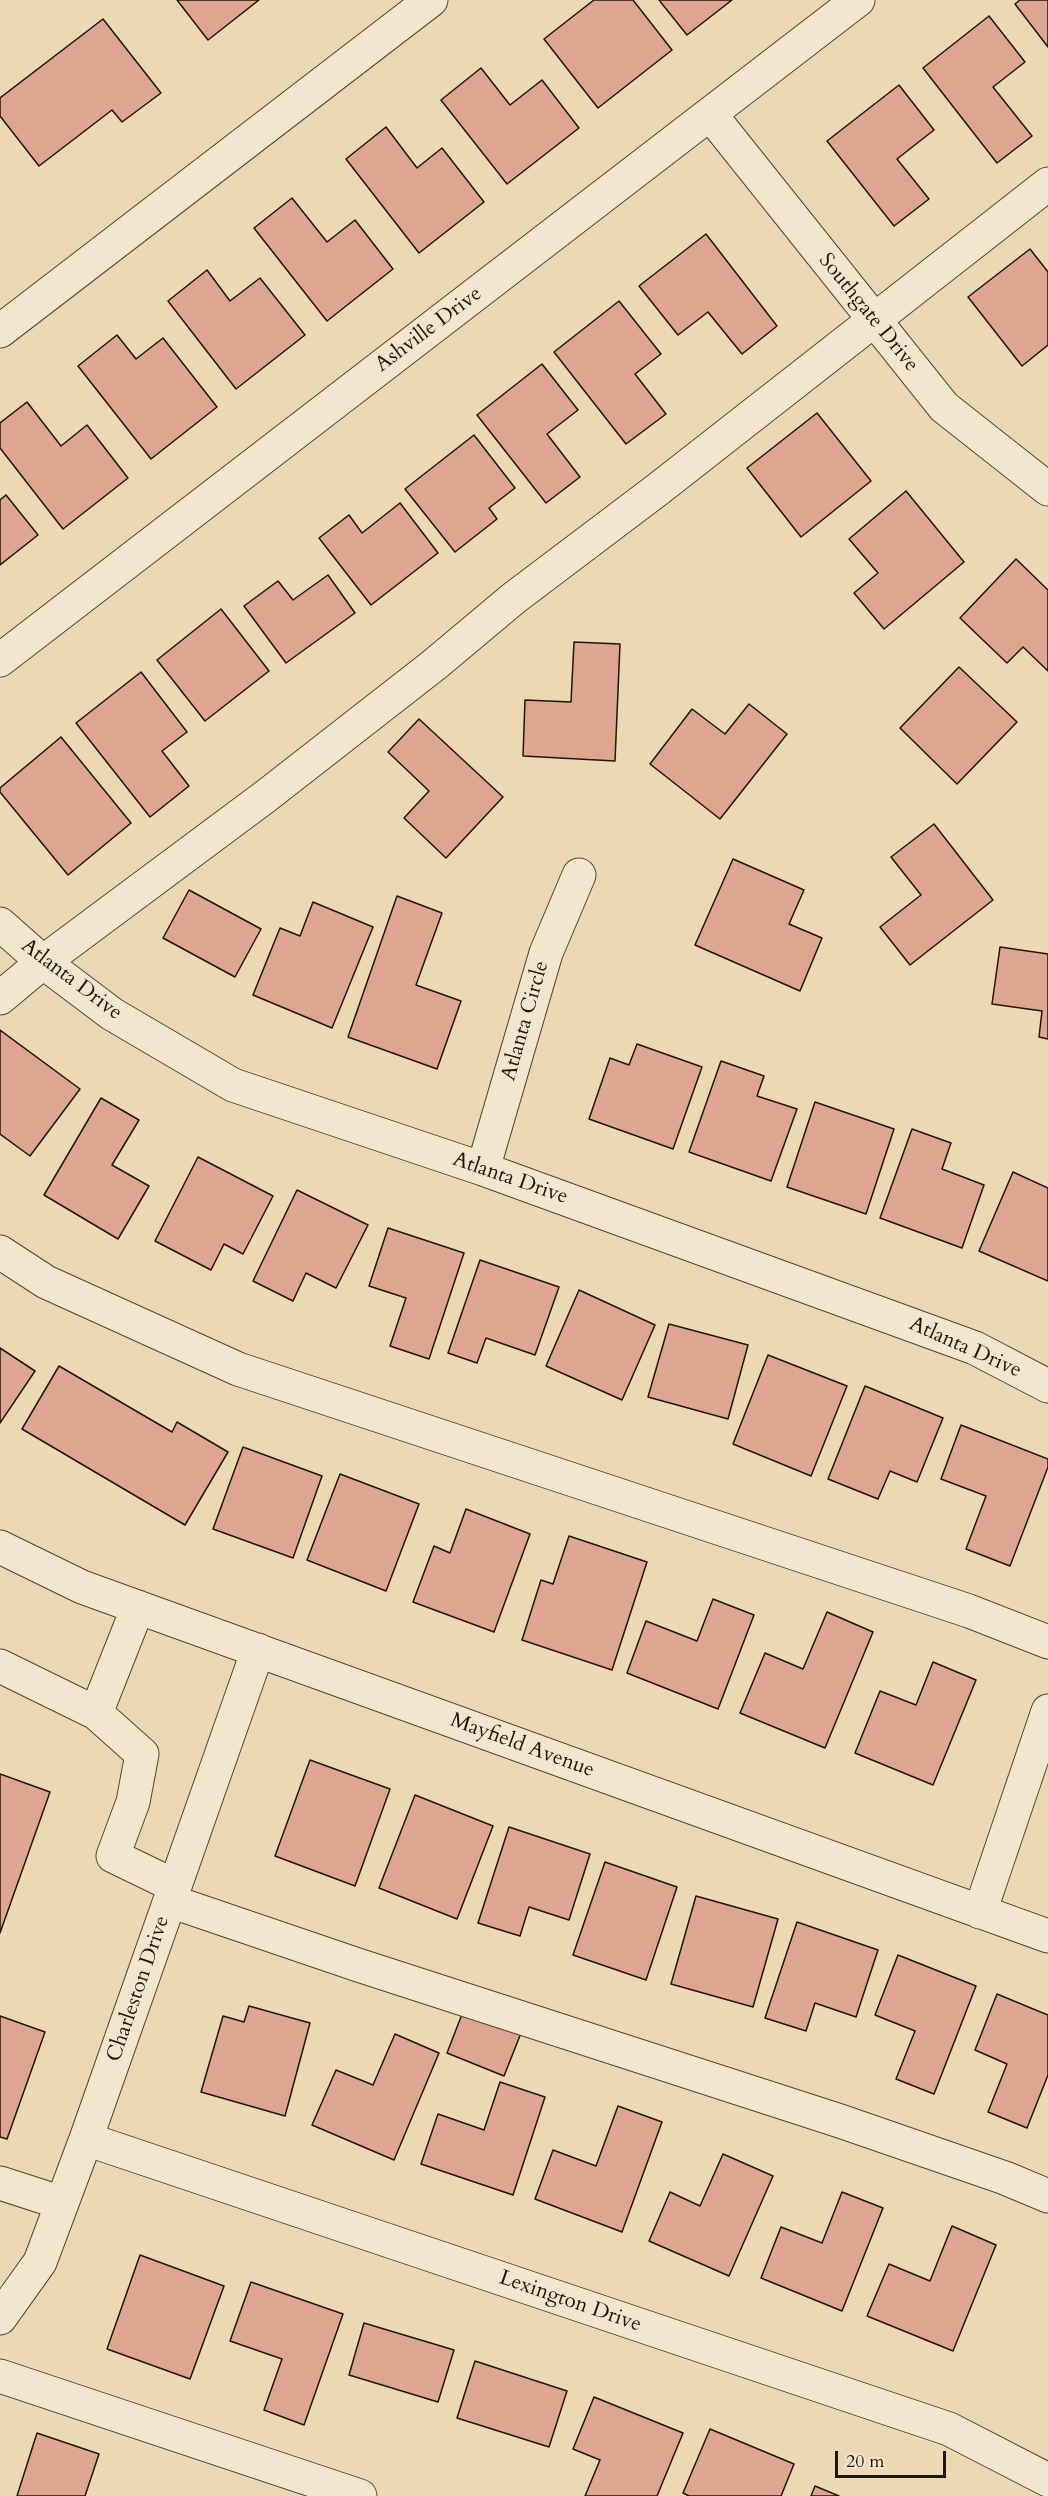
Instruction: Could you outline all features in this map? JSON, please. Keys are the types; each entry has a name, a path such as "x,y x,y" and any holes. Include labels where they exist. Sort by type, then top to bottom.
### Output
{"street":[{"path":"0,331 431,0"},
{"name":"Ashville Drive","path":"0,660 858,0"},
{"name":"Southgate Drive","path":"710,114 944,407 1048,489"},
{"path":"0,998 43,962 266,796 434,665 514,598 1048,184"},
{"name":"Atlanta Circle","path":"483,1169 546,954 579,875"},
{"name":"Atlanta Drive","path":"0,924 43,962 112,1014 233,1085 483,1169 975,1348 1048,1386"},
{"path":"0,1251 46,1282 238,1369 969,1611 1048,1642"},
{"name":"Mayfield Avenue","path":"0,1547 82,1587 1048,1936"},
{"path":"96,1713 138,1607"},
{"name":"Charleston Drive","path":"0,2318 40,2262 86,2139 258,1650"},
{"path":"0,1666 96,1713 142,1754 133,1802 113,1856 173,1893 358,1965 840,2121 1005,2178 1048,2196"},
{"path":"980,1912 1048,1711"},
{"name":"Lexington Drive","path":"86,2139 949,2429 1048,2480"},
{"path":"0,2183 62,2203"},
{"path":"0,2376 360,2496"}],"building":[{"path":"177,0 259,0 208,40"},
{"path":"594,0 633,0 672,50 598,108 544,39"},
{"path":"659,0 732,0 687,35"},
{"path":"1020,0 1048,0 1048,47 1015,4"},
{"path":"989,16 1025,62 993,87 1032,136 997,163 923,68"},
{"path":"103,19 161,93 122,122 112,110 39,166 0,116 0,98"},
{"path":"481,68 510,105 542,80 579,128 507,184 441,100"},
{"path":"899,85 934,130 897,159 929,199 894,226 827,141"},
{"path":"386,127 417,168 442,148 484,202 419,253 346,159"},
{"path":"292,198 327,242 355,220 393,269 327,321 254,228"},
{"path":"706,234 777,326 742,354 708,312 678,335 639,286"},
{"path":"1030,249 1048,272 1048,345 1022,366 968,297"},
{"path":"207,270 230,301 260,278 305,335 236,389 168,301"},
{"path":"619,301 661,354 635,374 666,414 626,444 554,352"},
{"path":"117,335 136,359 163,338 217,407 151,459 78,366"},
{"path":"542,364 578,410 547,434 580,477 546,503 477,415"},
{"path":"27,402 61,446 87,425 128,478 63,529 0,448 0,423"},
{"path":"817,413 871,481 801,537 747,468"},
{"path":"474,435 515,488 489,508 497,519 455,552 405,489"},
{"path":"906,491 964,562 884,629 854,593 878,573 849,539"},
{"path":"6,495 38,535 0,565 0,500"},
{"path":"400,503 438,553 371,605 319,538 349,515 362,533"},
{"path":"1016,559 1048,590 1048,671 1023,647 1007,663 960,618"},
{"path":"328,575 355,613 286,663 244,606 278,581 293,600"},
{"path":"221,609 269,671 205,721 157,660"},
{"path":"574,642 620,644 615,761 523,756 525,700 571,702"},
{"path":"959,667 1017,722 957,784 900,728"},
{"path":"141,672 187,732 162,751 189,786 150,817 76,723"},
{"path":"749,704 787,734 720,819 650,764 692,709 725,734"},
{"path":"419,719 503,797 446,858 404,818 429,791 388,752"},
{"path":"61,737 131,823 68,875 0,792 0,788"},
{"path":"934,824 993,900 910,965 880,927 921,895 891,857"},
{"path":"733,859 804,890 789,924 822,938 800,991 695,945"},
{"path":"189,890 261,929 235,977 163,938"},
{"path":"397,896 442,913 416,985 461,1001 437,1069 348,1037"},
{"path":"313,902 373,927 332,1028 253,995 280,928 300,936"},
{"path":"1000,947 1048,954 1048,1039 1039,1037 1042,1011 992,1004"},
{"path":"0,1030 80,1089 30,1156 0,1134"},
{"path":"637,1044 702,1067 673,1149 589,1119 610,1058 629,1065"},
{"path":"721,1061 764,1076 757,1096 797,1109 771,1181 689,1152"},
{"path":"101,1098 139,1120 112,1165 149,1186 118,1239 44,1195"},
{"path":"815,1102 894,1129 866,1214 787,1187"},
{"path":"912,1129 951,1143 942,1169 984,1185 962,1248 880,1218"},
{"path":"198,1157 273,1196 243,1254 224,1244 211,1270 155,1241"},
{"path":"1013,1172 1048,1188 1048,1281 979,1251"},
{"path":"297,1190 368,1225 336,1288 306,1273 293,1301 253,1281"},
{"path":"388,1228 464,1253 429,1359 390,1346 406,1298 369,1286"},
{"path":"480,1260 559,1287 535,1355 486,1338 477,1363 448,1353"},
{"path":"579,1290 655,1325 622,1400 546,1366"},
{"path":"669,1324 748,1345 728,1419 648,1397"},
{"path":"0,1348 35,1371 0,1423"},
{"path":"768,1355 847,1386 811,1476 733,1444"},
{"path":"59,1366 172,1432 177,1422 228,1452 185,1525 22,1429"},
{"path":"865,1386 943,1418 917,1482 890,1471 878,1499 828,1479"},
{"path":"961,1425 1048,1459 1048,1467 1010,1566 966,1549 986,1496 941,1479"},
{"path":"243,1447 322,1476 293,1558 213,1529"},
{"path":"340,1474 419,1504 386,1591 307,1560"},
{"path":"466,1509 530,1534 494,1632 413,1602 434,1546 450,1553"},
{"path":"569,1536 647,1562 612,1670 522,1640 541,1580 553,1584"},
{"path":"713,1599 754,1615 718,1709 627,1673 646,1621 697,1641"},
{"path":"827,1612 873,1632 825,1748 740,1713 765,1653 803,1669"},
{"path":"933,1662 976,1680 933,1785 855,1753 880,1691 916,1705"},
{"path":"310,1760 390,1789 355,1886 275,1856"},
{"path":"0,1774 50,1792 0,1933"},
{"path":"415,1795 493,1826 457,1919 379,1888"},
{"path":"509,1827 590,1854 569,1920 529,1907 520,1936 478,1923"},
{"path":"605,1862 677,1887 646,1980 573,1955"},
{"path":"696,1896 778,1919 753,2007 671,1984"},
{"path":"797,1922 878,1950 856,2017 815,2003 806,2031 765,2018"},
{"path":"898,1955 976,1986 934,2094 896,2079 915,2031 875,2015"},
{"path":"997,1994 1048,2015 1048,2075 1027,2128 988,2112 1007,2064 975,2050"},
{"path":"249,2006 310,2023 285,2116 201,2092 223,2016 244,2022"},
{"path":"464,2009 521,2033 504,2076 447,2053"},
{"path":"0,2016 45,2032 7,2139 0,2137"},
{"path":"395,2034 439,2053 394,2160 312,2125 336,2070 373,2085"},
{"path":"500,2082 545,2097 513,2195 421,2164 438,2114 484,2130"},
{"path":"618,2106 662,2122 622,2232 535,2199 553,2150 596,2166"},
{"path":"723,2154 773,2176 729,2276 649,2241 670,2192 700,2206"},
{"path":"842,2192 883,2208 842,2311 761,2278 781,2227 822,2243"},
{"path":"952,2226 996,2245 953,2351 867,2316 889,2264 930,2281"},
{"path":"140,2255 224,2286 190,2379 107,2349"},
{"path":"251,2282 343,2314 304,2425 264,2410 282,2359 230,2341"},
{"path":"364,2323 454,2350 438,2402 349,2375"},
{"path":"475,2361 567,2391 549,2447 457,2418"},
{"path":"594,2397 683,2433 657,2496 585,2496 600,2460 573,2449"},
{"path":"710,2429 794,2464 781,2496 689,2496 683,2493"},
{"path":"37,2433 99,2454 85,2496 17,2496"},
{"path":"815,2486 839,2496 811,2496"}]}
